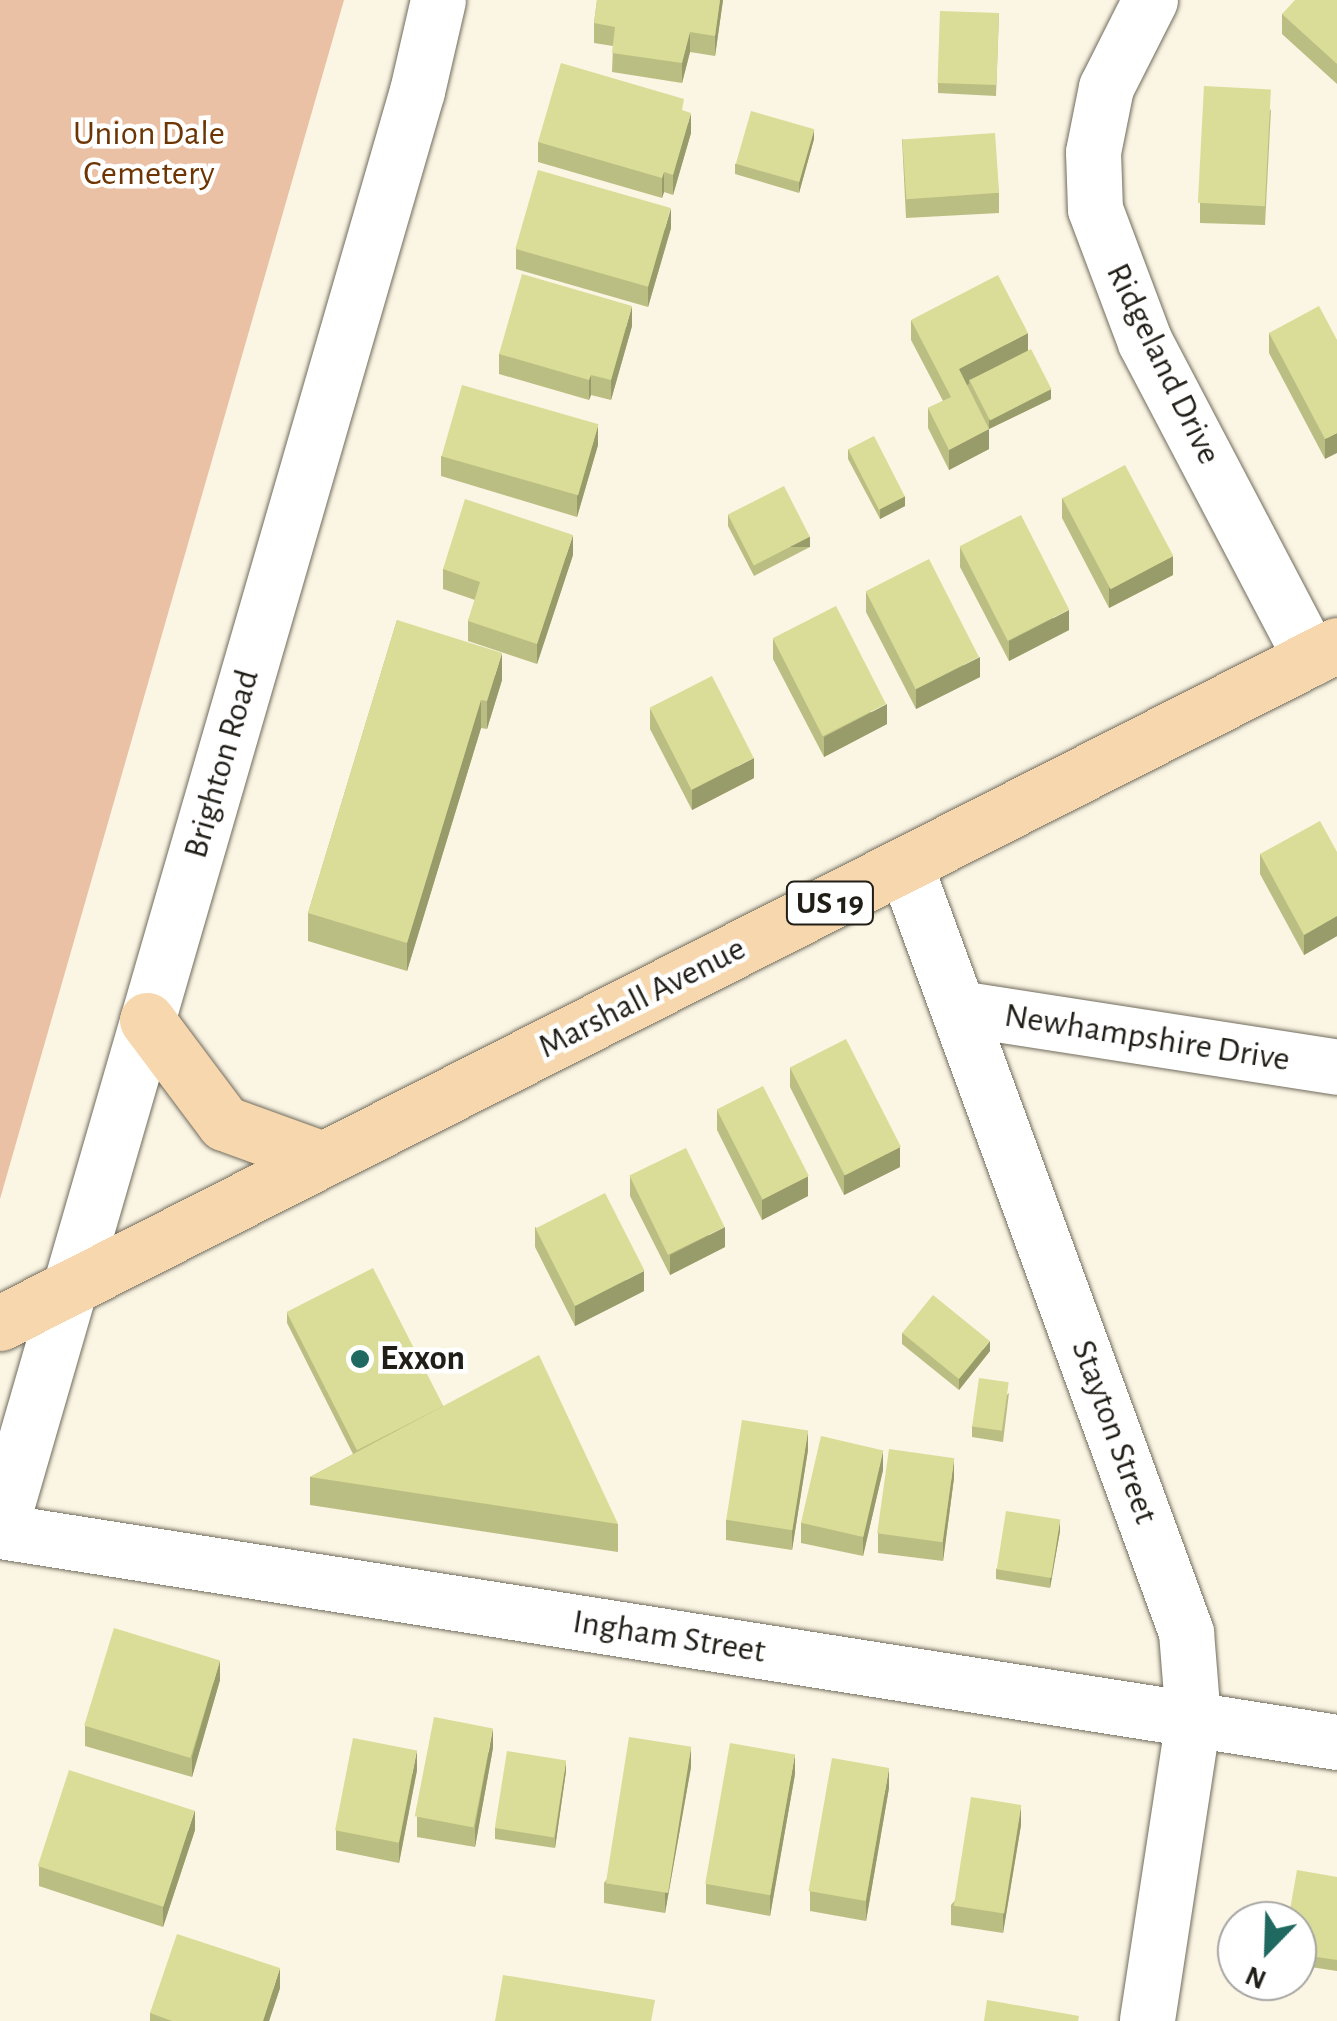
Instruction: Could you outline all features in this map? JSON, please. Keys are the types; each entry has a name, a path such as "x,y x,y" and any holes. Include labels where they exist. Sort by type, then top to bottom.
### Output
{"main road":[{"name":"Marshall Avenue","path":"0,1323 1324,652"},
{"path":"147,1020 170,1058 224,1123 322,1159"}],"street":[{"name":"Brighton Road","path":"0,1530 438,0"},
{"name":"Ridgeland Drive","path":"1150,0 1106,87 1093,152 1096,210 1145,342 1324,652"},
{"name":"Stayton Street","path":"905,865 1173,1592 1194,1674 1192,1719 1147,2021"},
{"name":"Newhampshire Drive","path":"958,1008 1337,1067"},
{"name":"Ingham Street","path":"0,1530 1337,1742"}],"green space":[{"name":"Union Dale Cemetery","path":"0,0 344,0 0,1199"}],"building":[{"path":"597,0 720,0 715,36 690,32 682,63 612,53 615,27 594,23"},
{"path":"1295,0 1337,0 1337,64 1282,14"},
{"path":"940,11 999,13 996,85 937,83"},
{"path":"561,63 684,99 682,110 691,113 673,175 664,172 662,178 538,142"},
{"path":"1204,86 1271,90 1265,206 1198,203"},
{"path":"751,111 814,129 799,182 736,164"},
{"path":"995,133 999,193 906,199 902,139"},
{"path":"538,170 671,208 648,287 515,249"},
{"path":"522,274 632,306 611,380 591,375 589,380 499,354"},
{"path":"998,275 1028,333 959,369 989,429 949,450 928,408 951,397 911,320"},
{"path":"1319,306 1337,340 1337,433 1325,439 1269,333"},
{"path":"1031,349 1051,389 990,420 970,380"},
{"path":"462,385 598,424 578,495 442,456"},
{"path":"874,436 905,497 879,510 848,449"},
{"path":"1125,465 1173,556 1111,589 1062,498"},
{"path":"784,486 810,537 754,565 728,515"},
{"path":"465,499 573,535 537,644 468,621 480,582 443,569"},
{"path":"1021,515 1069,609 1008,641 960,546"},
{"path":"929,559 979,657 916,689 866,591"},
{"path":"836,606 886,704 823,736 773,638"},
{"path":"397,620 502,653 487,701 481,700 407,943 308,913"},
{"path":"712,676 754,758 691,790 650,708"},
{"path":"1320,821 1337,852 1337,916 1304,935 1260,854"},
{"path":"846,1039 901,1147 845,1175 790,1068"},
{"path":"763,1086 809,1176 763,1200 717,1110"},
{"path":"686,1148 725,1227 668,1255 629,1176"},
{"path":"605,1193 644,1271 575,1306 536,1228"},
{"name":"Exxon","path":"373,1268 443,1406 357,1450 287,1312"},
{"path":"933,1295 990,1341 959,1379 902,1333"},
{"path":"539,1355 618,1524 310,1477"},
{"path":"979,1378 1009,1382 1002,1431 972,1427"},
{"path":"742,1420 808,1430 792,1530 726,1520"},
{"path":"821,1436 883,1450 863,1537 801,1523"},
{"path":"889,1449 954,1458 943,1542 877,1533"},
{"path":"1006,1511 1060,1520 1051,1578 997,1569"},
{"path":"114,1628 220,1660 190,1758 84,1726"},
{"path":"434,1717 493,1728 474,1828 415,1816"},
{"path":"629,1737 691,1747 668,1893 606,1883"},
{"path":"353,1738 417,1750 399,1843 335,1830"},
{"path":"730,1743 795,1754 770,1895 705,1884"},
{"path":"507,1751 566,1760 554,1837 495,1828"},
{"path":"832,1758 889,1768 866,1901 809,1891"},
{"path":"69,1770 195,1811 163,1907 38,1866"},
{"path":"971,1797 1021,1805 1004,1914 954,1906"},
{"path":"1297,1870 1337,1877 1337,1960 1317,1957 1317,1901 1292,1901"},
{"path":"177,1934 280,1968 263,2021 172,2021 150,2013"},
{"path":"503,1975 655,2000 651,2021 495,2021"},
{"path":"987,2000 1079,2016 1078,2021 984,2021"}],"place":[{"name":"Exxon","path":"360,1359"}]}
